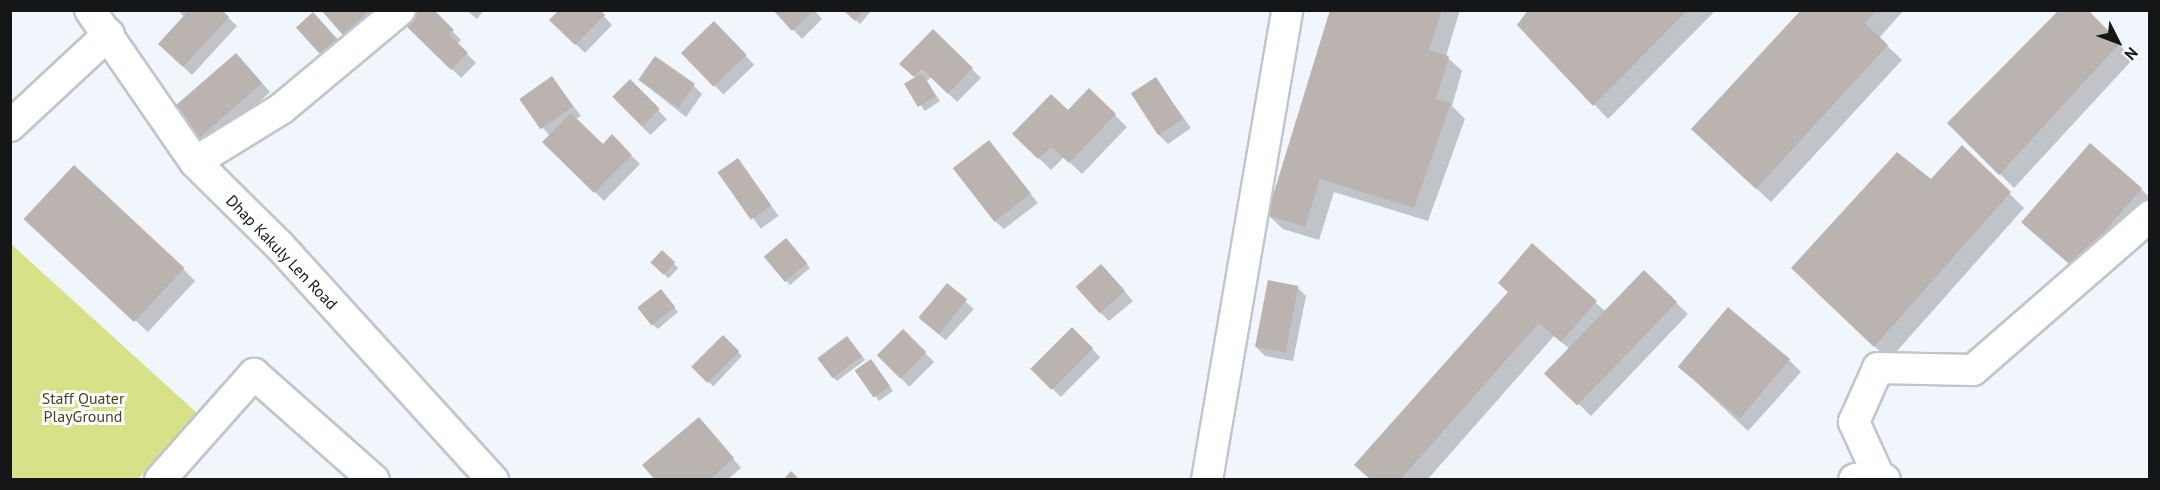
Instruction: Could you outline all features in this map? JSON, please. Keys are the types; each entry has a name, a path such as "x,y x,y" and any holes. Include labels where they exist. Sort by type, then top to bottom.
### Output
{"main road":[{"path":"1855,480 1881,479"}],"street":[{"name":"Dhap Kakuly Len Road","path":"90,10 109,34 195,162 279,245 493,480"},
{"path":"195,162 281,109 400,10"},
{"path":"1208,480 1287,10"},
{"path":"10,126 109,34"},
{"path":"1881,479 1854,422 1878,368 1973,370 2150,216"},
{"path":"160,480 254,374 374,480"}],"green space":[{"name":"Staff Quater PlayGround","path":"11,244 198,414 138,479 11,479"}],"building":[{"path":"189,10 222,10 229,17 183,67 158,44"},
{"path":"321,10 370,10 343,35"},
{"path":"409,10 434,10 454,30 449,34 468,53 451,70 400,20"},
{"path":"559,10 600,10 605,15 575,45 549,20"},
{"path":"773,10 814,10 792,31"},
{"path":"843,10 864,10 855,21"},
{"path":"1330,10 1442,10 1429,50 1449,56 1436,99 1451,103 1414,208 1320,179 1305,227 1267,215"},
{"path":"1528,10 1688,10 1593,106 1517,25"},
{"path":"1801,10 1877,10 1865,23 1888,45 1756,189 1691,129"},
{"path":"2059,10 2088,10 2120,43 1999,175 1947,123"},
{"path":"313,12 344,47 327,62 296,27"},
{"path":"714,21 747,55 714,87 681,53"},
{"path":"933,29 973,68 948,94 922,69 914,77 899,64"},
{"path":"236,53 262,83 197,140 170,110"},
{"path":"655,56 695,84 679,108 638,80"},
{"path":"922,73 936,96 918,107 904,84"},
{"path":"552,76 573,106 540,129 519,99"},
{"path":"1156,77 1183,119 1158,135 1131,93"},
{"path":"630,79 660,109 642,126 612,97"},
{"path":"1089,88 1116,114 1069,163 1051,147 1038,159 1012,134 1051,94 1068,110"},
{"path":"571,113 603,144 612,134 632,155 594,193 542,142"},
{"path":"989,140 1031,194 995,222 953,168"},
{"path":"2090,143 2142,188 2073,268 2021,222"},
{"path":"1962,145 2011,192 1874,347 1791,268 1897,152 1931,179"},
{"path":"738,158 771,206 751,220 718,172"},
{"path":"74,165 184,268 134,322 24,219"},
{"path":"786,238 807,263 785,282 764,257"},
{"path":"1532,243 1597,301 1561,342 1539,323 1400,480 1371,480 1354,465 1508,292 1498,283"},
{"path":"662,250 675,262 664,275 650,262"},
{"path":"1101,264 1125,291 1100,314 1076,287"},
{"path":"1644,270 1677,302 1577,406 1544,374"},
{"path":"1268,280 1298,286 1285,353 1255,347"},
{"path":"947,283 967,299 939,334 919,318"},
{"path":"661,289 675,307 652,326 637,307"},
{"path":"1728,307 1790,359 1740,419 1678,367"},
{"path":"1072,327 1093,348 1051,390 1030,369"},
{"path":"903,329 926,352 900,378 877,355"},
{"path":"723,335 739,351 707,383 691,367"},
{"path":"847,336 862,356 832,378 817,358"},
{"path":"871,359 890,386 874,398 855,370"},
{"path":"699,417 734,458 709,480 655,480 642,465"},
{"path":"791,471 800,480 783,480"}]}
